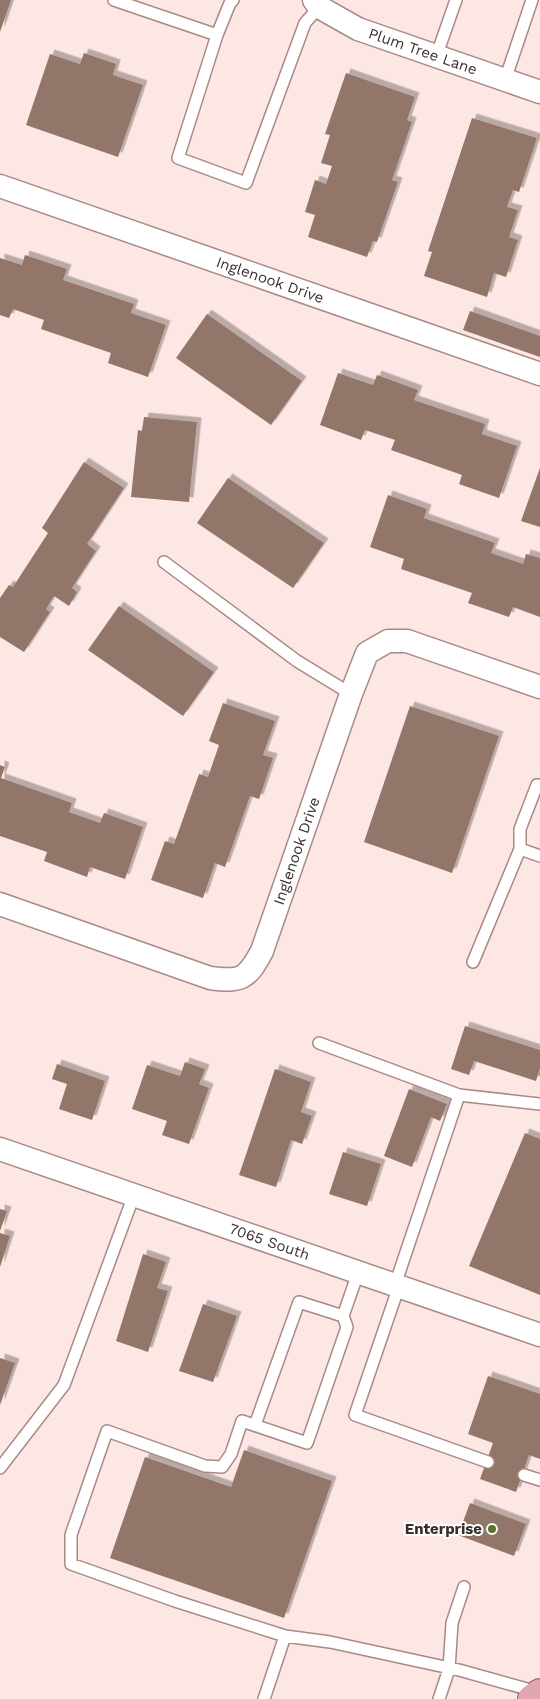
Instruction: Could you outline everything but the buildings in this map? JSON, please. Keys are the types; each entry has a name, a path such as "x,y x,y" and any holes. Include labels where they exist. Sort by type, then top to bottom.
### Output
{"main road":[{"path":"532,1699 540,1693"}],"street":[{"name":"Plum Tree Lane","path":"316,3 358,29 540,92"},
{"name":"Inglenook Drive","path":"0,186 540,374"},
{"name":"Inglenook Drive","path":"0,904 210,978 227,980 242,978 253,968 262,951 367,653 388,641 408,641 540,687"},
{"name":"7065 South","path":"0,1148 540,1335"}],"lane":[{"path":"114,0 218,35"},
{"path":"233,0 230,3 218,35 178,158 246,184 305,23 316,3"},
{"path":"436,57 456,0"},
{"path":"505,80 532,0"},
{"path":"164,562 297,661 351,694"},
{"path":"473,962 520,849 520,829 537,785 540,785"},
{"path":"520,849 540,856"},
{"path":"319,1042 459,1095 540,1104"},
{"path":"459,1095 355,1415 488,1462"},
{"path":"0,1468 64,1386 134,1195"},
{"path":"358,1272 343,1316 346,1328 307,1443 242,1421 231,1454 222,1467 205,1466 107,1431 71,1535 71,1564 175,1601 285,1636 330,1642 450,1669 540,1693"},
{"path":"255,1425 299,1302 343,1316"},
{"path":"524,1475 540,1480"},
{"path":"439,1699 450,1669 452,1623 464,1587"},
{"path":"264,1699 285,1636"}],"place":[{"name":"Enterprise","path":"492,1529"}]}
